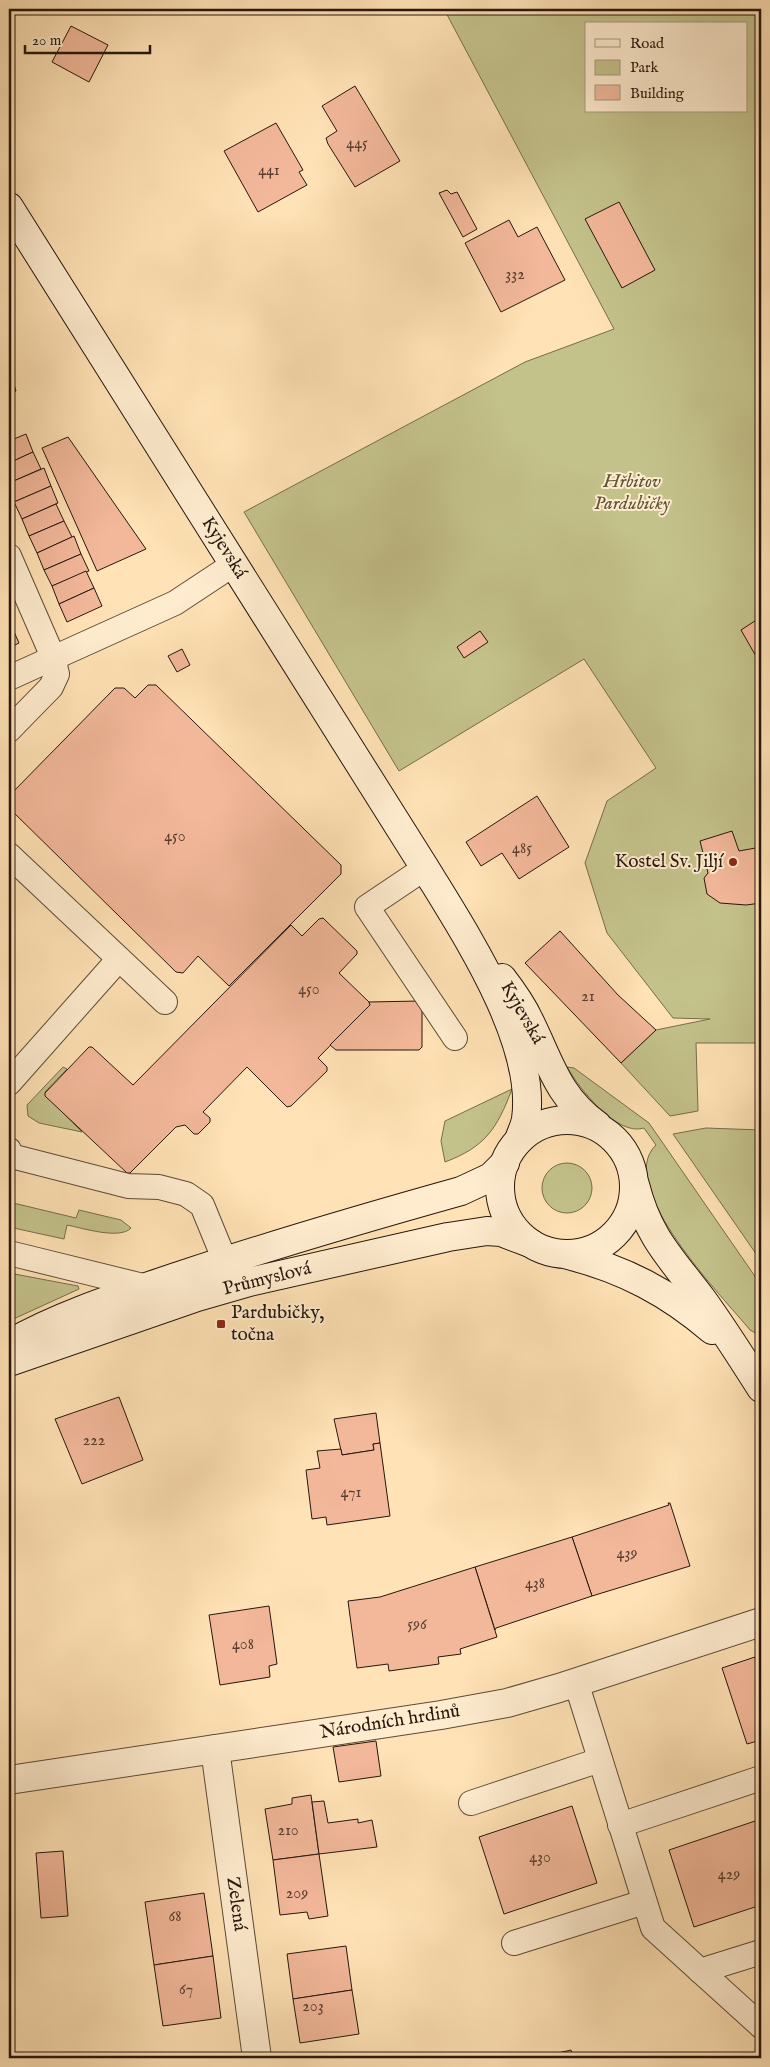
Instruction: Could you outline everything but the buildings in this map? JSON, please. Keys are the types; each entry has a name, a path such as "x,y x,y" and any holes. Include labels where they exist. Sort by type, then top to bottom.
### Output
{"street":[{"name":"Kyjevská","path":"9,207 432,879 480,961 514,1037 522,1065 527,1103 526,1120 519,1140"},
{"name":"Kyjevská","path":"432,879 516,997 568,1098 584,1116 606,1132"},
{"path":"746,1365 716,1333 667,1295 623,1272 530,1243 512,1224 505,1213 500,1188 505,1163 519,1140 541,1125 567,1120 587,1123 606,1132 621,1146 633,1177 645,1220 655,1238 703,1301 746,1365 761,1388"},
{"name":"Průmyslová","path":"9,1344 62,1319 147,1287 225,1261 461,1191 491,1177 505,1163"},
{"path":"562,1254 588,1250 612,1237 628,1216 634,1190 633,1177"},
{"name":"Průmyslová","path":"9,1362 197,1297 249,1282 487,1230 501,1232 530,1243"},
{"name":"Národních hrdinů","path":"9,1780 474,1709 507,1702 576,1682 761,1622"},
{"name":"Zelená","path":"215,1749 257,2058"}],"lane":[{"path":"9,556 54,657 57,674 51,687 9,730"},
{"path":"9,678 175,603 234,564"},
{"path":"9,854 164,1002"},
{"path":"432,879 367,907 455,1038"},
{"path":"9,1083 119,959"},
{"path":"9,1150 11,1156 128,1186 159,1187 186,1194 202,1205 225,1261"},
{"path":"9,1253 147,1287"},
{"path":"576,1682 653,1928 761,2026"},
{"path":"471,1803 600,1760"},
{"path":"620,1824 761,1778"},
{"path":"514,1943 644,1902"},
{"path":"700,1971 761,1952"}],"green space":[{"name":"Hřbitov Pardubičky","path":"444,9 761,9 761,1043 696,1043 698,1111 670,1116 621,1063 656,1030 710,1019 673,1018 607,933 585,863 607,801 656,768 584,659 399,771 244,512 525,362 614,329"},
{"path":"63,1067 67,1069 45,1092 46,1096 82,1132 39,1123 28,1116 27,1105"},
{"path":"567,1067 574,1068 649,1123 761,1285 761,1336 750,1330 698,1269 660,1213 649,1187 647,1163 656,1145 644,1128 633,1129 611,1118 580,1087"},
{"path":"512,1089 501,1115 488,1135 470,1150 445,1162 441,1141 445,1121"},
{"path":"706,1128 761,1130 761,1261 673,1134"},
{"path":"562,1163 572,1163 585,1170 592,1183 592,1193 585,1206 572,1213 562,1213 553,1209 546,1202 542,1193 542,1183 546,1174 553,1167"},
{"path":"9,1202 76,1218 79,1210 121,1220 131,1228 118,1233 110,1233 67,1225 64,1239 9,1227"},
{"path":"9,1273 78,1286 79,1289 9,1321"}],"place":[{"name":"Kostel Sv. Jiljí","path":"733,862"},
{"name":"Pardubičky, točna","path":"221,1324"}]}
